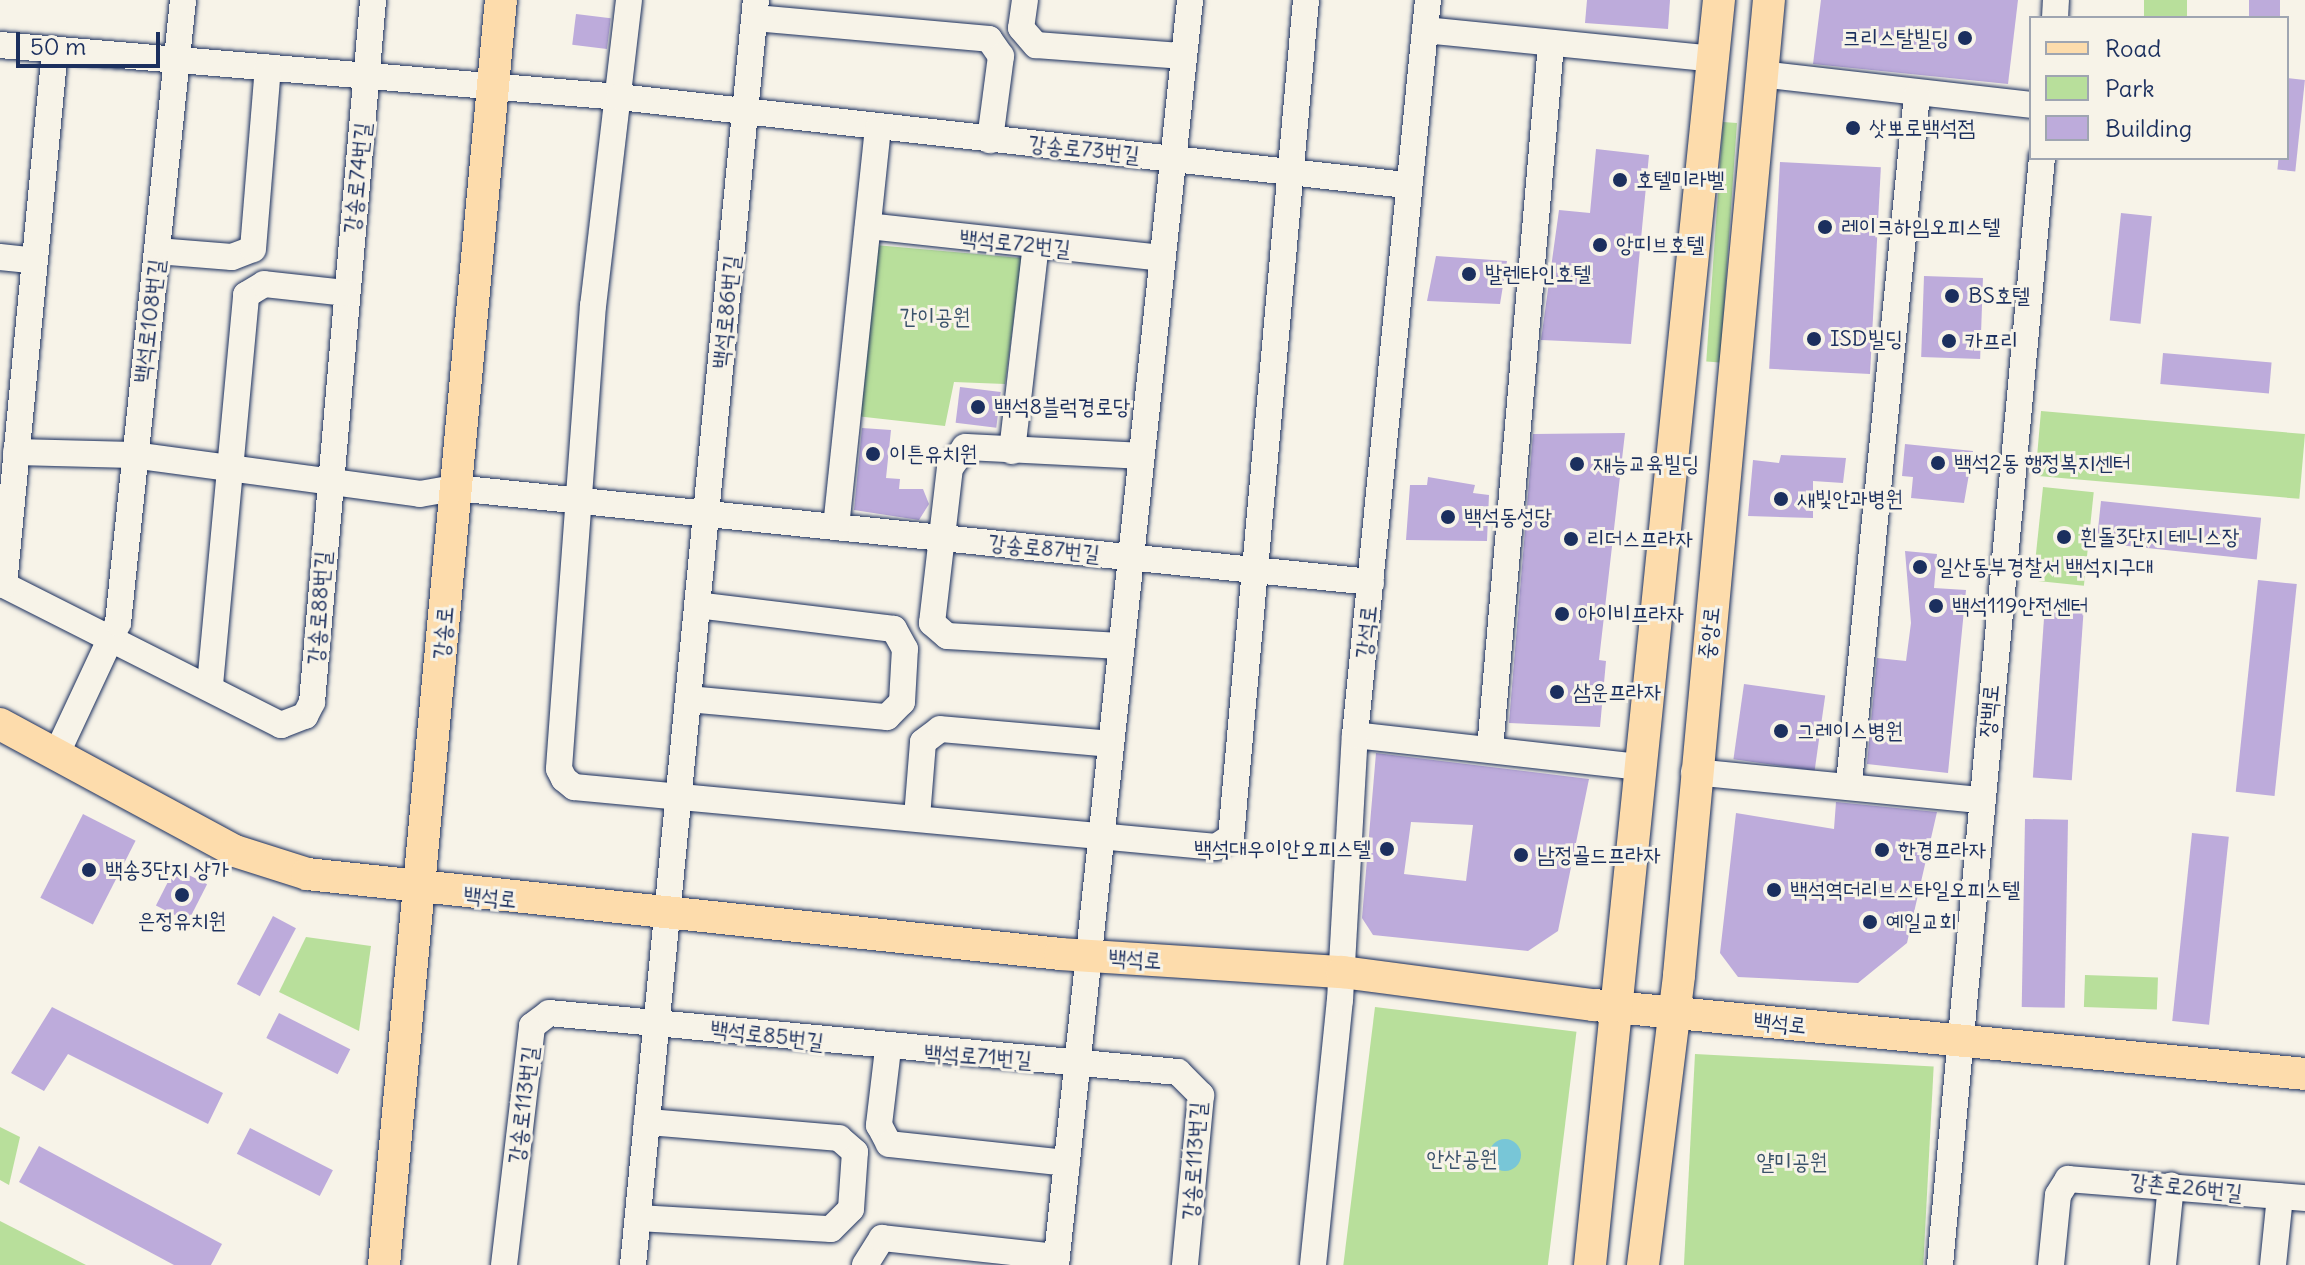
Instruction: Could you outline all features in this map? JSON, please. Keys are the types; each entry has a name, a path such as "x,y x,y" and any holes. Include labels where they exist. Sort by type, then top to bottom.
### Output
{"main road":[{"name":"강송로","path":"384,1265 501,0"},
{"path":"1590,1265 1719,0"},
{"name":"중앙로","path":"1643,1265 1675,1013 1694,772 1760,74 1762,6"},
{"name":"백석로","path":"0,724 235,851 307,874 419,891 1088,956 1342,972 1617,1007 2305,1074"}],"street":[{"name":"백석로108번길","path":"57,753 118,623 133,455 183,0"},
{"name":"강송로74번길","path":"346,286 373,0"},
{"path":"629,0 593,305 559,769 574,787 679,793 1100,837 1224,844 1231,837 1252,570 1306,0"},
{"path":"1025,0 1021,28 1036,45 1184,56"},
{"path":"865,1265 882,1238 1057,1261 1190,0"},
{"name":"강석로","path":"1313,1265 1342,972 1355,735 1406,185 1428,0"},
{"name":"백석로86번길","path":"667,915 756,9 989,39 1001,56 990,140"},
{"path":"1425,30 1714,59"},
{"path":"1490,749 1551,44"},
{"path":"0,45 492,87"},
{"path":"55,49 31,255 2,584 109,640 210,685 246,295 264,284 346,286"},
{"path":"157,251 232,257 253,249 268,68"},
{"path":"1760,74 1917,95 2029,105"},
{"name":"강송로73번길","path":"492,87 619,97 745,114 1406,185"},
{"path":"1849,783 1917,95"},
{"path":"836,527 878,128"},
{"name":"장백로","path":"1940,1265 2042,160"},
{"name":"백석로72번길","path":"868,226 1162,258"},
{"path":"1012,451 1036,245"},
{"path":"0,257 31,255"},
{"name":"강송로88번길","path":"210,685 292,725 312,702 346,286"},
{"path":"1120,646 947,636 932,623 950,468 965,447 1141,456"},
{"path":"16,452 133,455 328,484 420,494 455,488"},
{"name":"강송로87번길","path":"455,488 1371,582"},
{"path":"688,699 887,717 902,702 905,649 894,629 697,605"},
{"path":"914,817 923,742 940,729 1110,744"},
{"path":"1355,735 1641,767"},
{"path":"1694,772 1849,783 1982,800"},
{"path":"633,1265 667,915"},
{"name":"강송로113번길","path":"504,1265 532,1026 549,1013 656,1022"},
{"name":"백석로85번길","path":"656,1022 883,1049"},
{"path":"883,1049 879,1125 889,1144 1067,1163"},
{"name":"백석로71번길","path":"883,1049 1077,1063"},
{"name":"강송로113번길","path":"1077,1063 1178,1072 1201,1095 1185,1265"},
{"path":"638,1218 831,1229 851,1209 855,1152 839,1138 647,1122"},
{"name":"강촌로26번길","path":"2051,1265 2058,1195 2068,1179 2293,1197"},
{"path":"2163,1265 2171,1185"},
{"path":"2273,1265 2293,1197"}],"green space":[{"path":"2144,0 2187,0 2187,16 2144,16"},
{"path":"1723,122 1737,123 1720,362 1706,361"},
{"name":"간이공원","path":"875,245 1022,258 1005,384 954,382 945,426 856,416"},
{"path":"2041,411 2305,434 2299,499 2035,476"},
{"name":"흰돌3단지 테니스장","path":"2043,487 2094,492 2084,586 2033,580"},
{"path":"306,937 371,946 359,1031 279,992"},
{"path":"2085,975 2158,978 2157,1010 2084,1007"},
{"name":"안산공원","path":"1375,1007 1576,1032 1548,1265 1343,1265"},
{"name":"얄미공원","path":"1695,1054 1934,1067 1923,1265 1684,1265"},
{"path":"0,1127 20,1137 9,1185 0,1180"},
{"path":"0,1221 86,1265 0,1265"}],"water":[{"path":"1505,1139 1516,1144 1521,1155 1516,1166 1505,1171 1494,1166 1489,1155 1494,1144"}],"building":[{"path":"1587,0 1670,0 1668,29 1585,23"},
{"path":"1821,0 2018,0 2008,84 1813,64"},
{"path":"2249,0 2280,0 2280,16 2249,16"},
{"path":"576,14 611,18 607,49 572,45"},
{"path":"2289,78 2305,80 2295,171 2277,169 2278,160 2289,160"},
{"path":"1596,149 1649,155 1631,344 1541,340 1559,210 1590,213"},
{"path":"1780,162 1881,167 1870,374 1769,369"},
{"path":"2121,213 2152,216 2141,324 2110,320"},
{"name":"발렌타인호텔","path":"1436,256 1507,261 1500,304 1427,301"},
{"path":"1924,276 1983,278 1980,359 1921,357"},
{"path":"2163,353 2272,362 2269,393 2160,384"},
{"name":"백석8블럭경로당","path":"960,387 1001,392 996,428 956,423"},
{"name":"이튼유치원","path":"862,428 891,430 886,478 900,479 899,489 923,489 929,504 919,520 854,510"},
{"path":"1625,433 1599,660 1606,661 1600,727 1509,723 1533,434"},
{"name":"백석2동 행정복지센터","path":"1905,444 1973,451 1964,503 1911,498 1913,477 1902,476"},
{"name":"새빛안과병원","path":"1781,455 1846,458 1843,483 1813,481 1813,518 1748,516 1753,460 1779,463"},
{"name":"백석동성당","path":"1428,477 1475,485 1473,493 1489,495 1487,541 1406,540 1410,485 1427,485"},
{"path":"2101,501 2261,518 2257,560 2097,543"},
{"path":"1905,551 1937,554 1934,588 1966,590 1948,773 1867,764 1877,658 1906,661 1911,623"},
{"path":"2258,580 2297,584 2275,796 2236,792"},
{"path":"2045,604 2084,607 2072,780 2033,778"},
{"name":"그레이스병원","path":"1744,684 1825,695 1815,771 1733,759"},
{"path":"1376,753 1589,779 1558,931 1528,951 1373,935 1362,918","holes":["1411,822 1473,825 1466,881 1404,874"]},
{"path":"1836,802 1937,812 1907,943 1858,983 1738,977 1720,953 1736,813 1834,829"},
{"name":"백송3단지 상가","path":"83,814 136,841 93,925 40,898"},
{"path":"2025,819 2068,820 2065,1008 2022,1007"},
{"path":"2192,833 2229,837 2209,1025 2172,1021"},
{"name":"은정유치원","path":"175,868 207,884 188,922 156,905"},
{"path":"273,916 296,928 260,996 237,984"},
{"path":"52,1007 223,1093 208,1124 68,1054 44,1091 11,1073"},
{"path":"279,1013 350,1049 338,1074 266,1038"},
{"path":"250,1128 333,1170 320,1196 237,1154"},
{"path":"39,1146 222,1244 211,1265 174,1265 19,1182"}],"place":[{"name":"크리스탈빌딩","path":"1965,38"},
{"name":"삿뽀로백석점","path":"1853,128"},
{"name":"호텔미라벨","path":"1620,180"},
{"name":"레이크하임오피스텔","path":"1825,227"},
{"name":"앙띠브호텔","path":"1600,245"},
{"name":"발렌타인호텔","path":"1469,274"},
{"name":"BS호텔","path":"1952,296"},
{"name":"ISD빌딩","path":"1814,339"},
{"name":"카프리","path":"1949,341"},
{"name":"백석8블럭경로당","path":"978,407"},
{"name":"이튼유치원","path":"873,454"},
{"name":"백석2동 행정복지센터","path":"1938,463"},
{"name":"재능교육빌딩","path":"1577,464"},
{"name":"새빛안과병원","path":"1781,499"},
{"name":"백석동성당","path":"1448,517"},
{"name":"흰돌3단지 테니스장","path":"2064,537"},
{"name":"리더스프라자","path":"1571,539"},
{"name":"일산동부경찰서 백석지구대","path":"1920,567"},
{"name":"백석119안전센터","path":"1936,606"},
{"name":"아이비프라자","path":"1562,614"},
{"name":"삼운프라자","path":"1557,692"},
{"name":"그레이스병원","path":"1781,731"},
{"name":"백석대우이안오피스텔","path":"1387,849"},
{"name":"한경프라자","path":"1882,850"},
{"name":"남정골드프라자","path":"1521,855"},
{"name":"백송3단지 상가","path":"89,870"},
{"name":"백석역더리브스타일오피스텔","path":"1774,890"},
{"name":"은정유치원","path":"182,895"},
{"name":"예일교회","path":"1870,922"}]}
